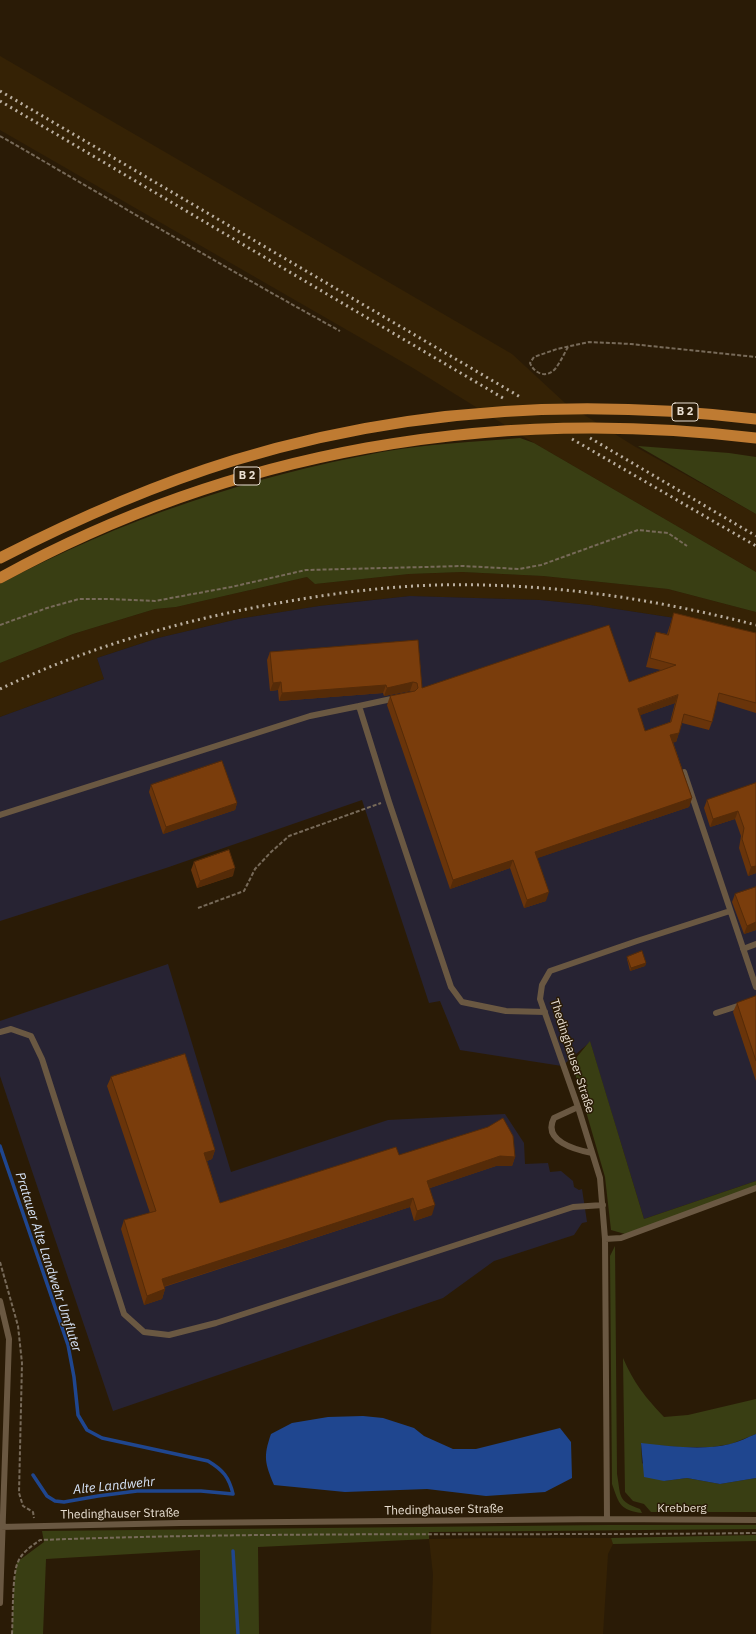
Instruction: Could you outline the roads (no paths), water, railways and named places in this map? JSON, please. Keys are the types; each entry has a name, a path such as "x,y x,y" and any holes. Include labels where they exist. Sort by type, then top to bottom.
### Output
{"main road":[{"name":"B 2","path":"0,558 64,526 168,482 235,460 299,442 366,429 426,418 482,412 569,408 646,409 756,419"},
{"name":"B 2","path":"0,578 82,537 126,518 168,502 242,478 312,458 394,443 472,432 579,426 694,431 756,438"}],"lane":[{"path":"0,815 310,716 404,697"},
{"path":"359,706 388,800 451,987 462,1002 506,1011 545,1012"},
{"path":"684,772 756,987"},
{"name":"Thedinghauser Straße","path":"1,1527 180,1523 608,1519 604,1239 603,1204 600,1178 578,1107 540,999 542,985 550,971 637,941 730,912"},
{"path":"743,948 756,944"},
{"path":"716,1013 756,1000"},
{"path":"0,1032 11,1029 31,1036 42,1059 124,1314 144,1332 169,1335 216,1323 573,1207 603,1204"},
{"path":"578,1107 554,1118 551,1126 552,1132 567,1146 592,1153"},
{"path":"604,1239 621,1238 756,1188"},
{"path":"0,1301 9,1339 1,1527 0,1603"},
{"name":"Krebberg","path":"608,1519 756,1520"}],"water":[{"path":"363,1416 383,1418 414,1428 424,1436 453,1449 476,1449 560,1428 571,1442 572,1478 545,1492 486,1496 427,1489 345,1492 274,1485 266,1460 271,1434 292,1423 328,1417"},
{"path":"756,1434 756,1478 720,1484 687,1478 664,1481 644,1477 641,1443 697,1448 733,1443"}],"waterway":[{"name":"Pratauer Alte Landwehr Umfluter","path":"0,1146 68,1345 74,1377 78,1415 87,1430 102,1438 208,1461 225,1474 230,1483 233,1494 201,1491 137,1491 64,1502 55,1501 47,1496 33,1475"},
{"name":"Alte Landwehr","path":"233,1551 238,1634"}],"railway":[{"path":"0,91 522,398"},
{"path":"0,101 503,398"},
{"path":"590,438 756,536"},
{"path":"572,439 756,546"},
{"path":"0,689 35,673 106,646 179,625 290,601 386,588 434,585 483,585 518,586 587,592 689,609 756,625"}]}
